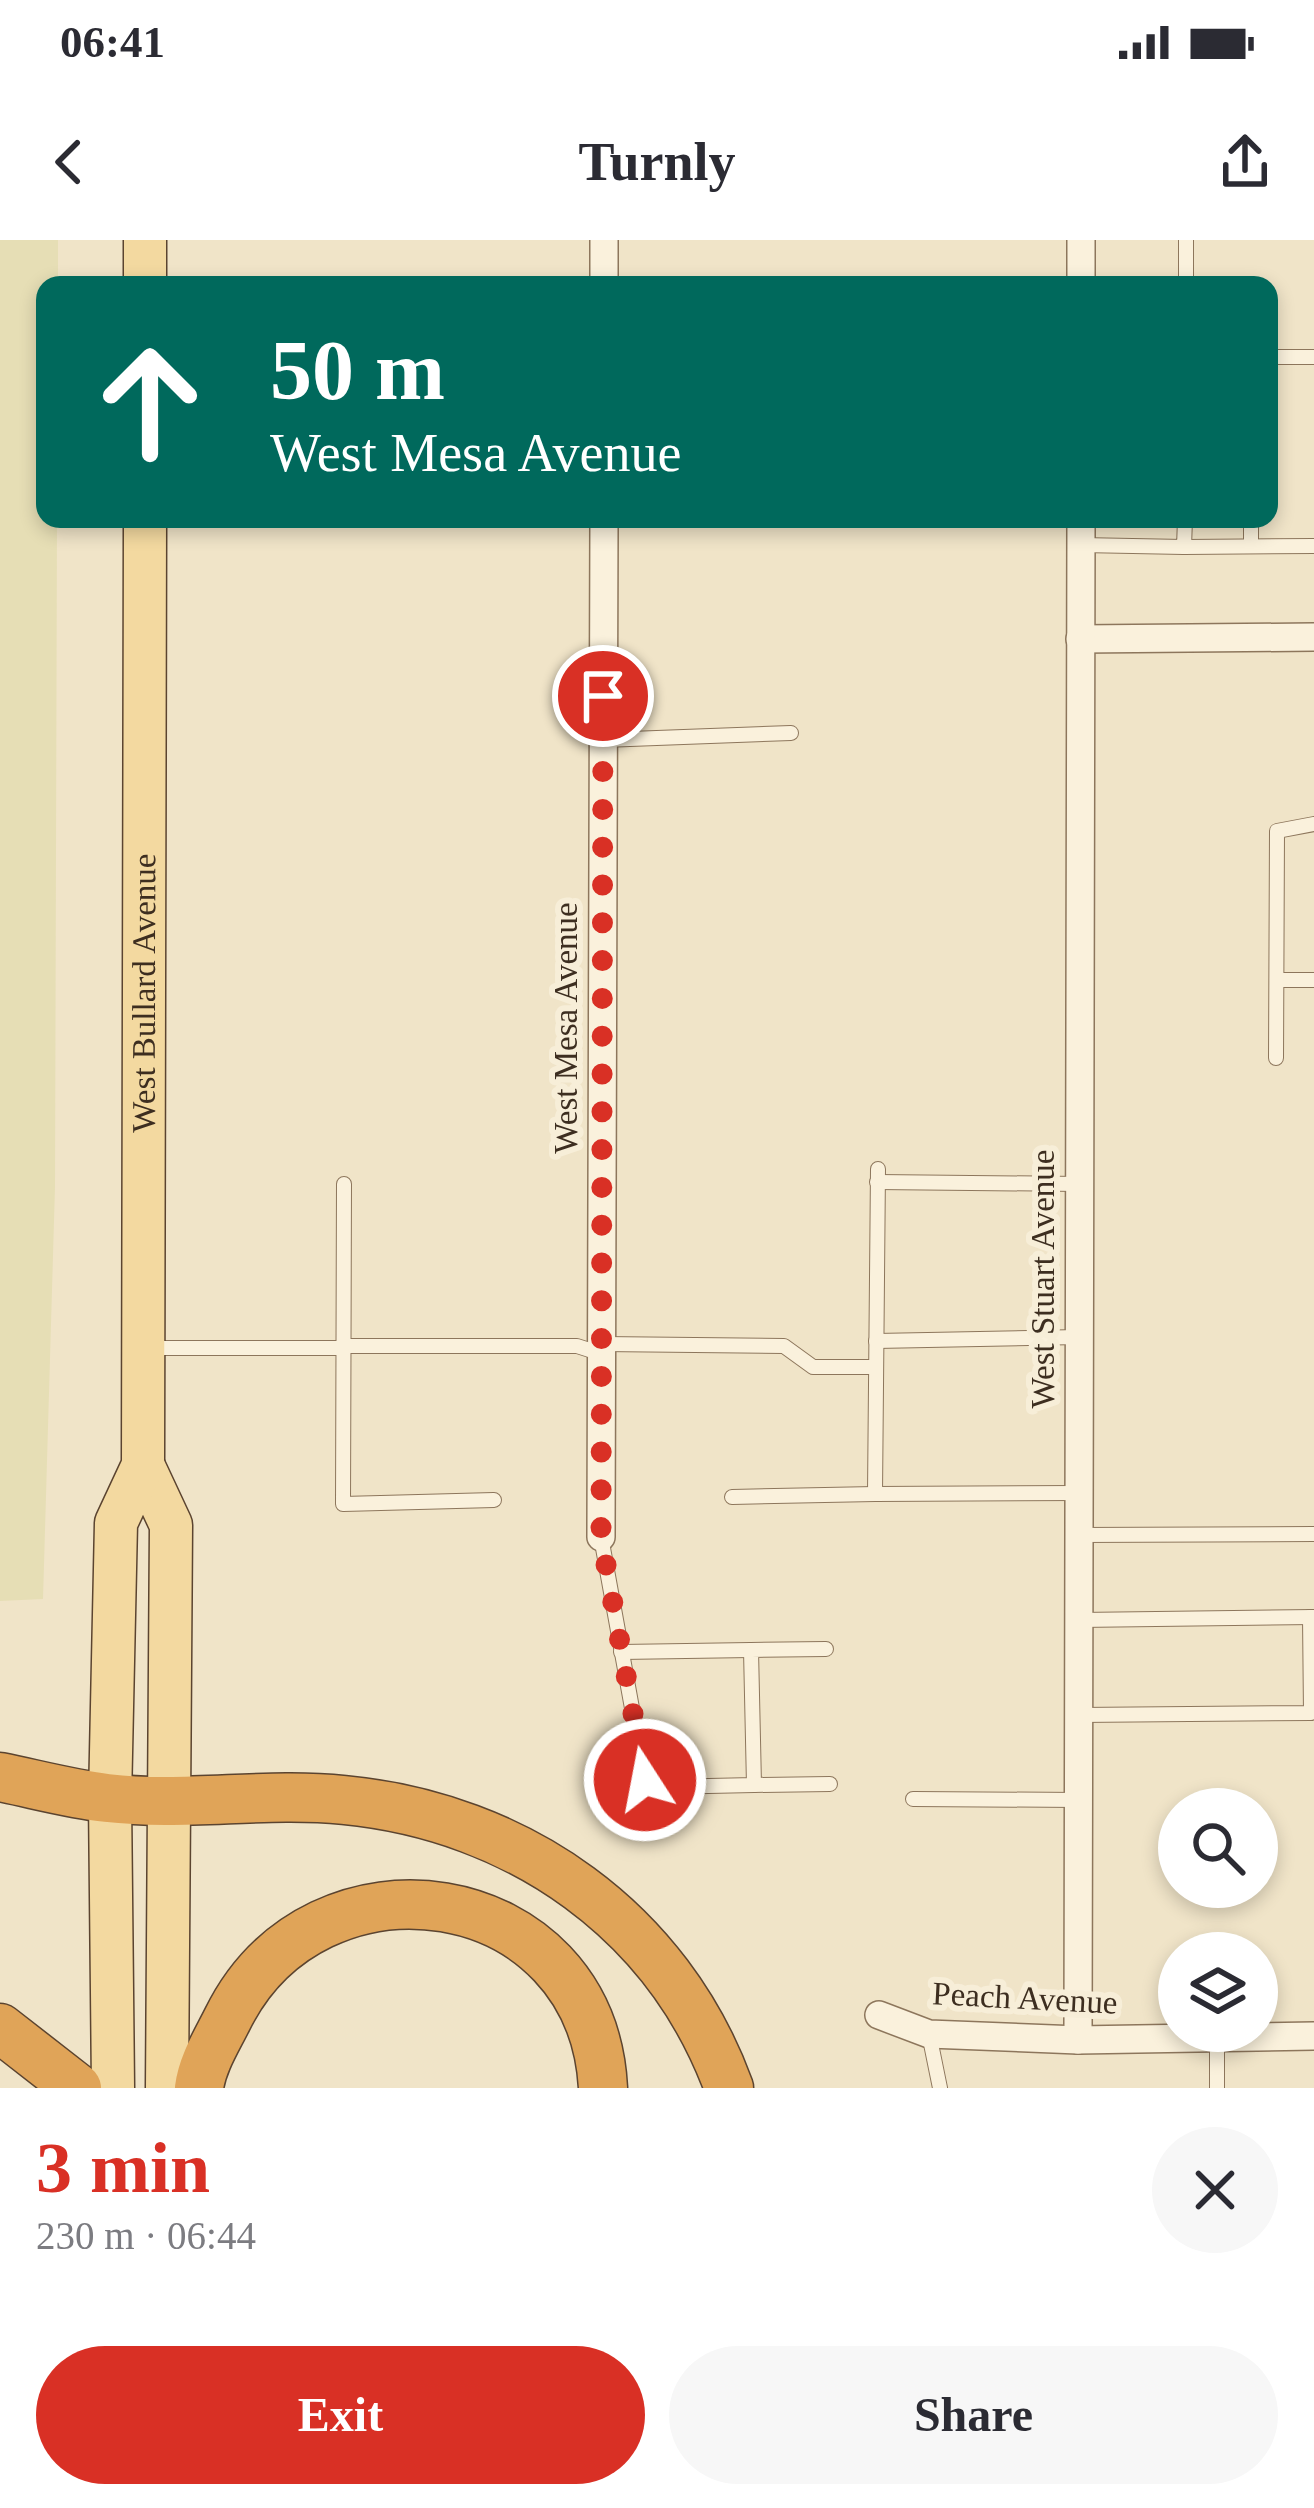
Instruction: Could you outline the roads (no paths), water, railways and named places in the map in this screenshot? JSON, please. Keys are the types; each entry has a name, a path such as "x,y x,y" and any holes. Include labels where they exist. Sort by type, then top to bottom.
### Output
{"highway":[{"path":"0,1777 110,1799 380,1804 466,1825 523,1850 614,1912 691,2005 729,2088"},
{"path":"183,2076 270,1956 307,1929 348,1911 392,1902 439,1905 518,1935 552,1966 578,2002 594,2038 603,2088"},
{"path":"0,2028 77,2088"}],"main road":[{"path":"145,240 145,276"},
{"name":"West Bullard Avenue","path":"113,2088 110,1799 116,1523 143,1465 145,528"},
{"name":"West Bullard Avenue","path":"143,1465 171,1525 168,1797 183,2076"}],"street":[{"path":"604,240 604,276"},
{"path":"1081,240 1081,276"},
{"name":"West Mesa Avenue","path":"601,1537 604,528"},
{"name":"West Stuart Avenue","path":"1078,2040 1081,532"},
{"path":"1080,639 1314,637"},
{"name":"Peach Avenue","path":"879,2015 929,2034 1158,2039"},
{"name":"Peach Avenue","path":"1278,2037 1314,2036"}],"lane":[{"path":"1186,240 1186,276"},
{"path":"1278,357 1314,357"},
{"path":"1184,547 1185,528"},
{"path":"1251,528 1251,546"},
{"path":"1081,532 1184,547 1314,546"},
{"path":"603,740 790,733"},
{"path":"1276,1058 1277,831 1314,824"},
{"path":"1277,980 1314,980"},
{"path":"875,1494 878,1176 1080,1184"},
{"path":"344,1184 343,1504 494,1500"},
{"path":"876,1341 1079,1337"},
{"path":"145,1348 784,1346 813,1367 876,1367"},
{"path":"732,1497 1079,1493"},
{"path":"1079,1535 1314,1534"},
{"path":"601,1537 645,1780 663,1787 830,1784"},
{"path":"1079,1620 1312,1617 1311,1713 1079,1715"},
{"path":"621,1652 826,1648"},
{"path":"751,1650 754,1785"},
{"path":"913,1799 1079,1800"},
{"path":"929,2034 940,2088"},
{"path":"1216,2088 1217,2052"}]}
